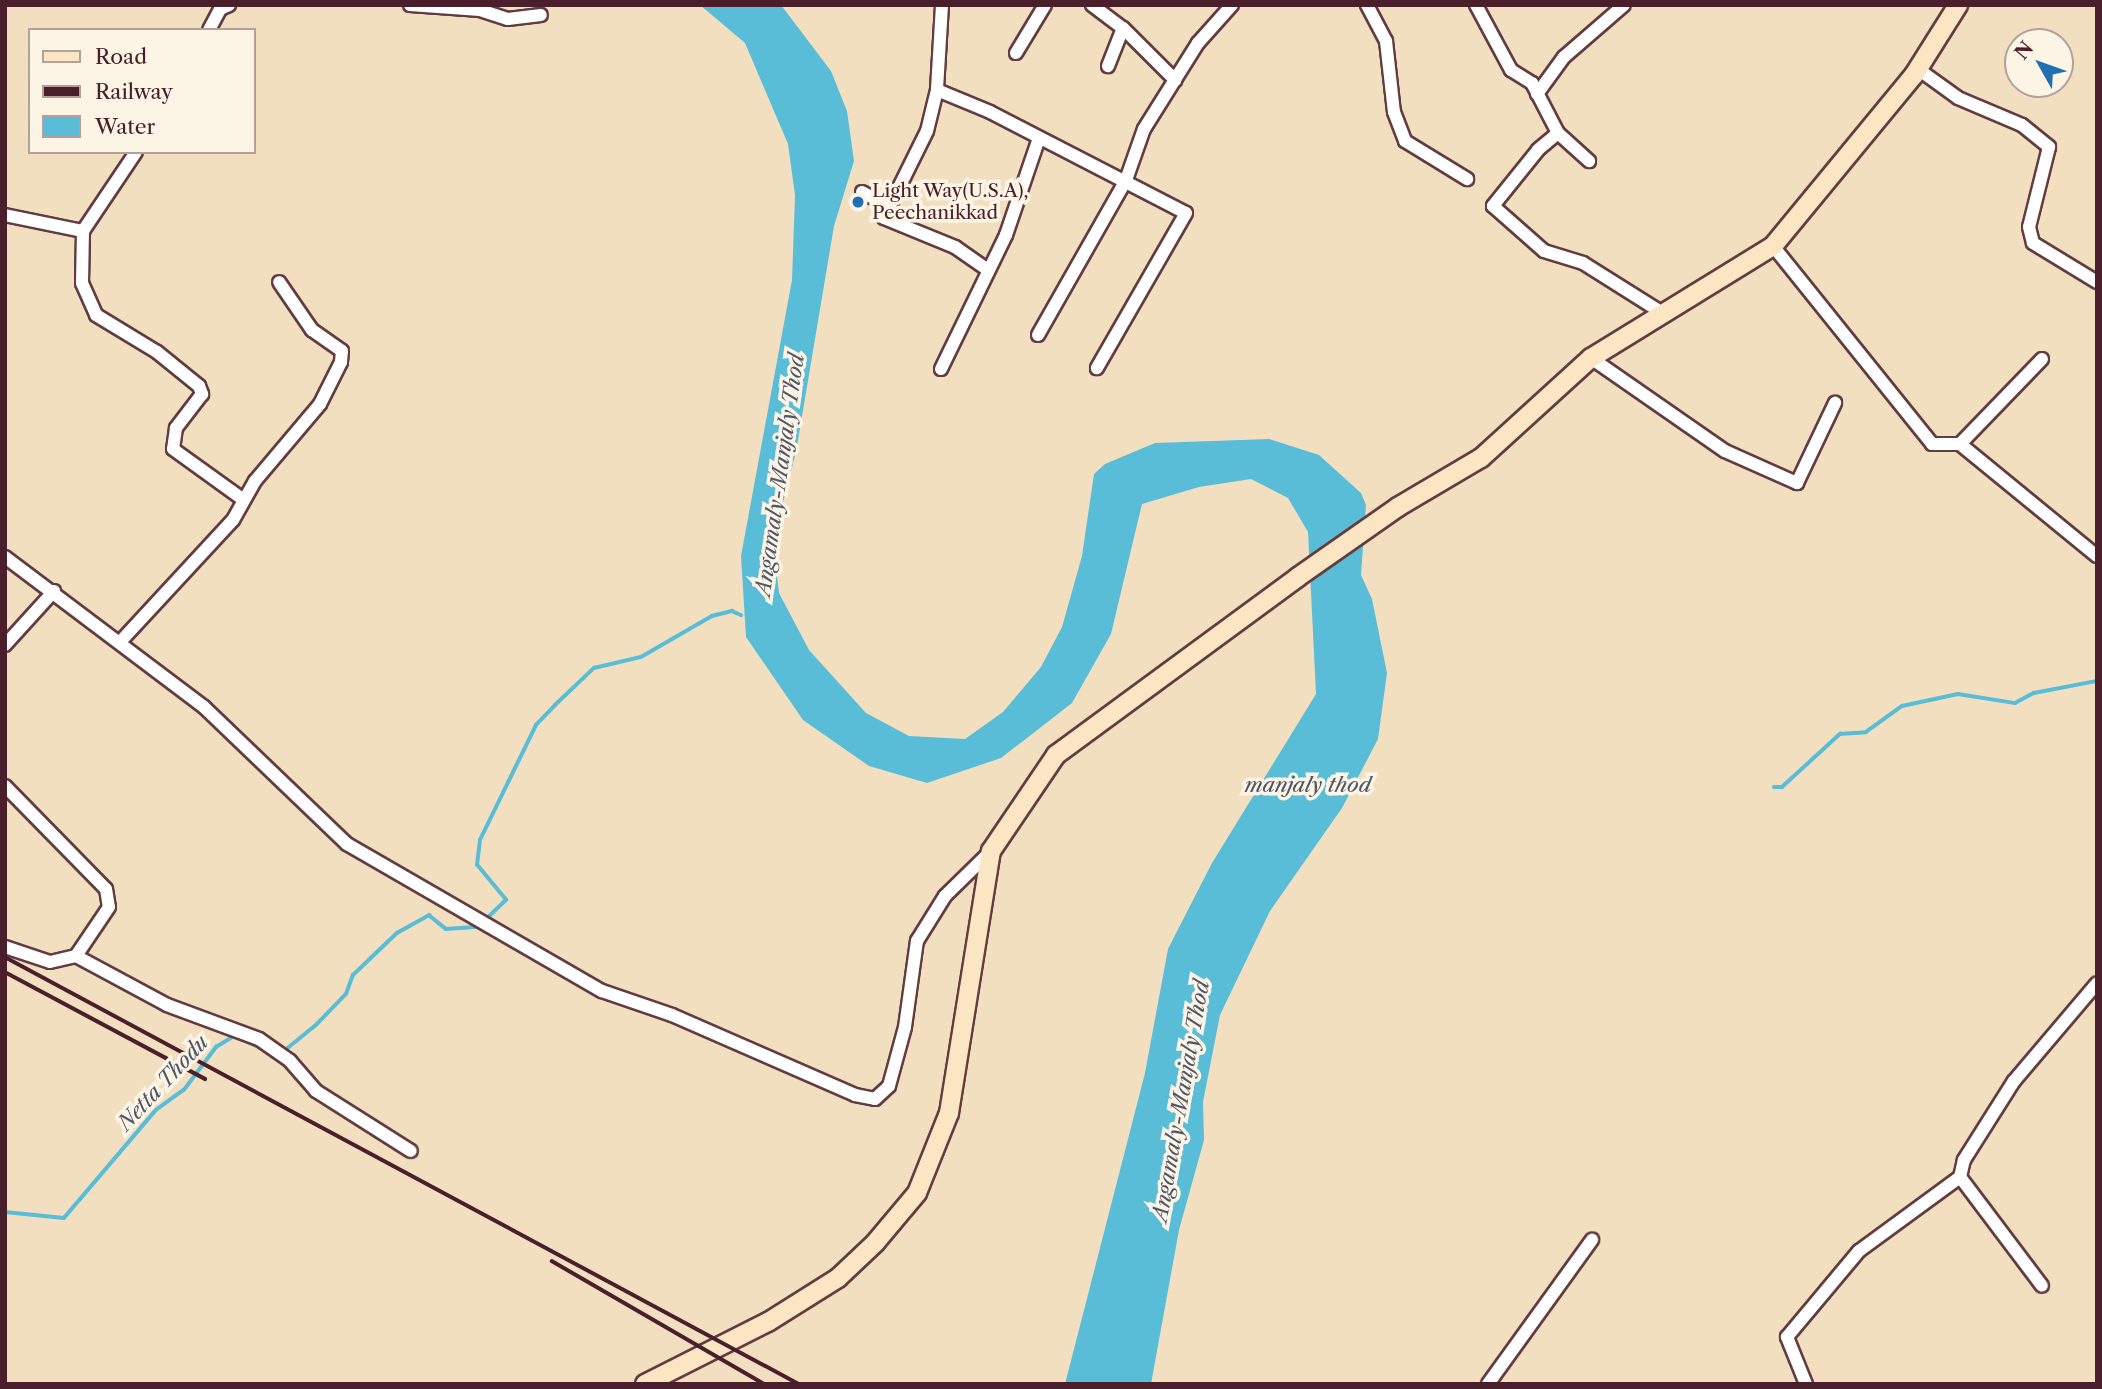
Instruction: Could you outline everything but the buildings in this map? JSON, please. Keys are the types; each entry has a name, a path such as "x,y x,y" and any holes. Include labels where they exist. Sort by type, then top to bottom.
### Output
{"main road":[{"path":"645,1384 768,1322 838,1278 876,1243 917,1193 949,1113 991,850 1056,755 1077,735 1298,577 1509,436 1591,358 1773,246 1918,69 1958,5"}],"street":[{"path":"210,28 220,9 229,5"},
{"path":"410,5 480,10 508,19 541,15"},
{"path":"942,5 937,90 927,131 884,218 955,247 988,270"},
{"path":"1016,53 1045,5"},
{"path":"1092,5 1123,28 1175,80"},
{"path":"1038,335 1126,180 1144,129 1198,43 1232,5"},
{"path":"1367,5 1386,41 1394,112 1405,141 1467,179"},
{"path":"1476,5 1510,71 1532,83 1558,133 1589,161"},
{"path":"1536,94 1564,57 1624,5"},
{"path":"1108,66 1123,28"},
{"path":"1918,69 1958,98 2022,125 2049,147 2029,227 2033,243 2097,282"},
{"path":"937,90 1126,180 1186,216 1097,368"},
{"path":"1558,133 1493,206 1545,251 1583,263 1664,314"},
{"path":"941,369 1006,234 1039,138"},
{"path":"135,154 83,231 82,283 96,316 157,352 199,386 202,394 176,428 173,449 244,500"},
{"path":"862,192 890,207"},
{"path":"5,215 83,231"},
{"path":"1773,246 1932,444 1960,444 2094,548"},
{"path":"120,642 233,520 244,500 320,404 341,362 342,351 312,330 279,282"},
{"path":"1591,358 1725,451 1797,483 1835,403"},
{"path":"1960,444 2042,359"},
{"path":"5,556 204,707 347,844 493,925 536,956 602,991 672,1014 855,1095 875,1099 889,1086 905,1027 917,941 945,896 991,850"},
{"path":"5,645 54,592"},
{"path":"5,786 106,889 109,907 76,956"},
{"path":"5,947 50,962 76,956 167,1005 259,1039 290,1060 316,1091 411,1151"},
{"path":"1806,1384 1787,1337 1859,1251 1959,1177 1964,1160 2014,1081 2097,983"},
{"path":"1959,1177 2042,1286"},
{"path":"1488,1384 1592,1240"}],"water":[{"name":"manjaly thod","path":"700,5 781,5 831,71 847,111 854,161 834,226 796,452 773,541 779,593 809,650 866,713 909,736 965,739 1003,712 1041,667 1062,627 1082,556 1094,474 1105,464 1155,443 1269,439 1319,455 1361,493 1366,505 1361,575 1372,599 1387,673 1378,739 1342,808 1270,911 1220,1015 1203,1102 1204,1140 1179,1230 1151,1384 1065,1384 1145,1073 1168,949 1212,863 1316,694 1308,532 1288,498 1251,479 1199,487 1142,504 1111,634 1072,703 1001,758 927,783 869,766 803,720 746,637 741,556 792,280 795,195 788,144 745,43"}],"waterway":[{"path":"284,1051 316,1025 346,994 353,975 397,933 429,915 446,929 478,927 506,900 477,865 480,840 536,725 555,705 594,668 641,657 712,616 732,611 741,615"},
{"path":"1774,787 1782,787 1840,734 1866,732 1902,706 1958,694 2015,703 2034,693 2097,681"},
{"name":"Netta Thodu","path":"5,1212 64,1218 156,1110 184,1090 216,1047 234,1036 273,1053"}],"railway":[{"path":"5,957 799,1384"},
{"path":"5,972 205,1079"},
{"path":"552,1261 764,1384"}],"place":[{"name":"Light Way(U.S.A), Peechanikkad","path":"858,202"}],"water label":[{"name":"Angamaly-Manjaly Thod","path":"780,475"},
{"name":"Angamaly-Manjaly Thod","path":"1181,1101"}]}
